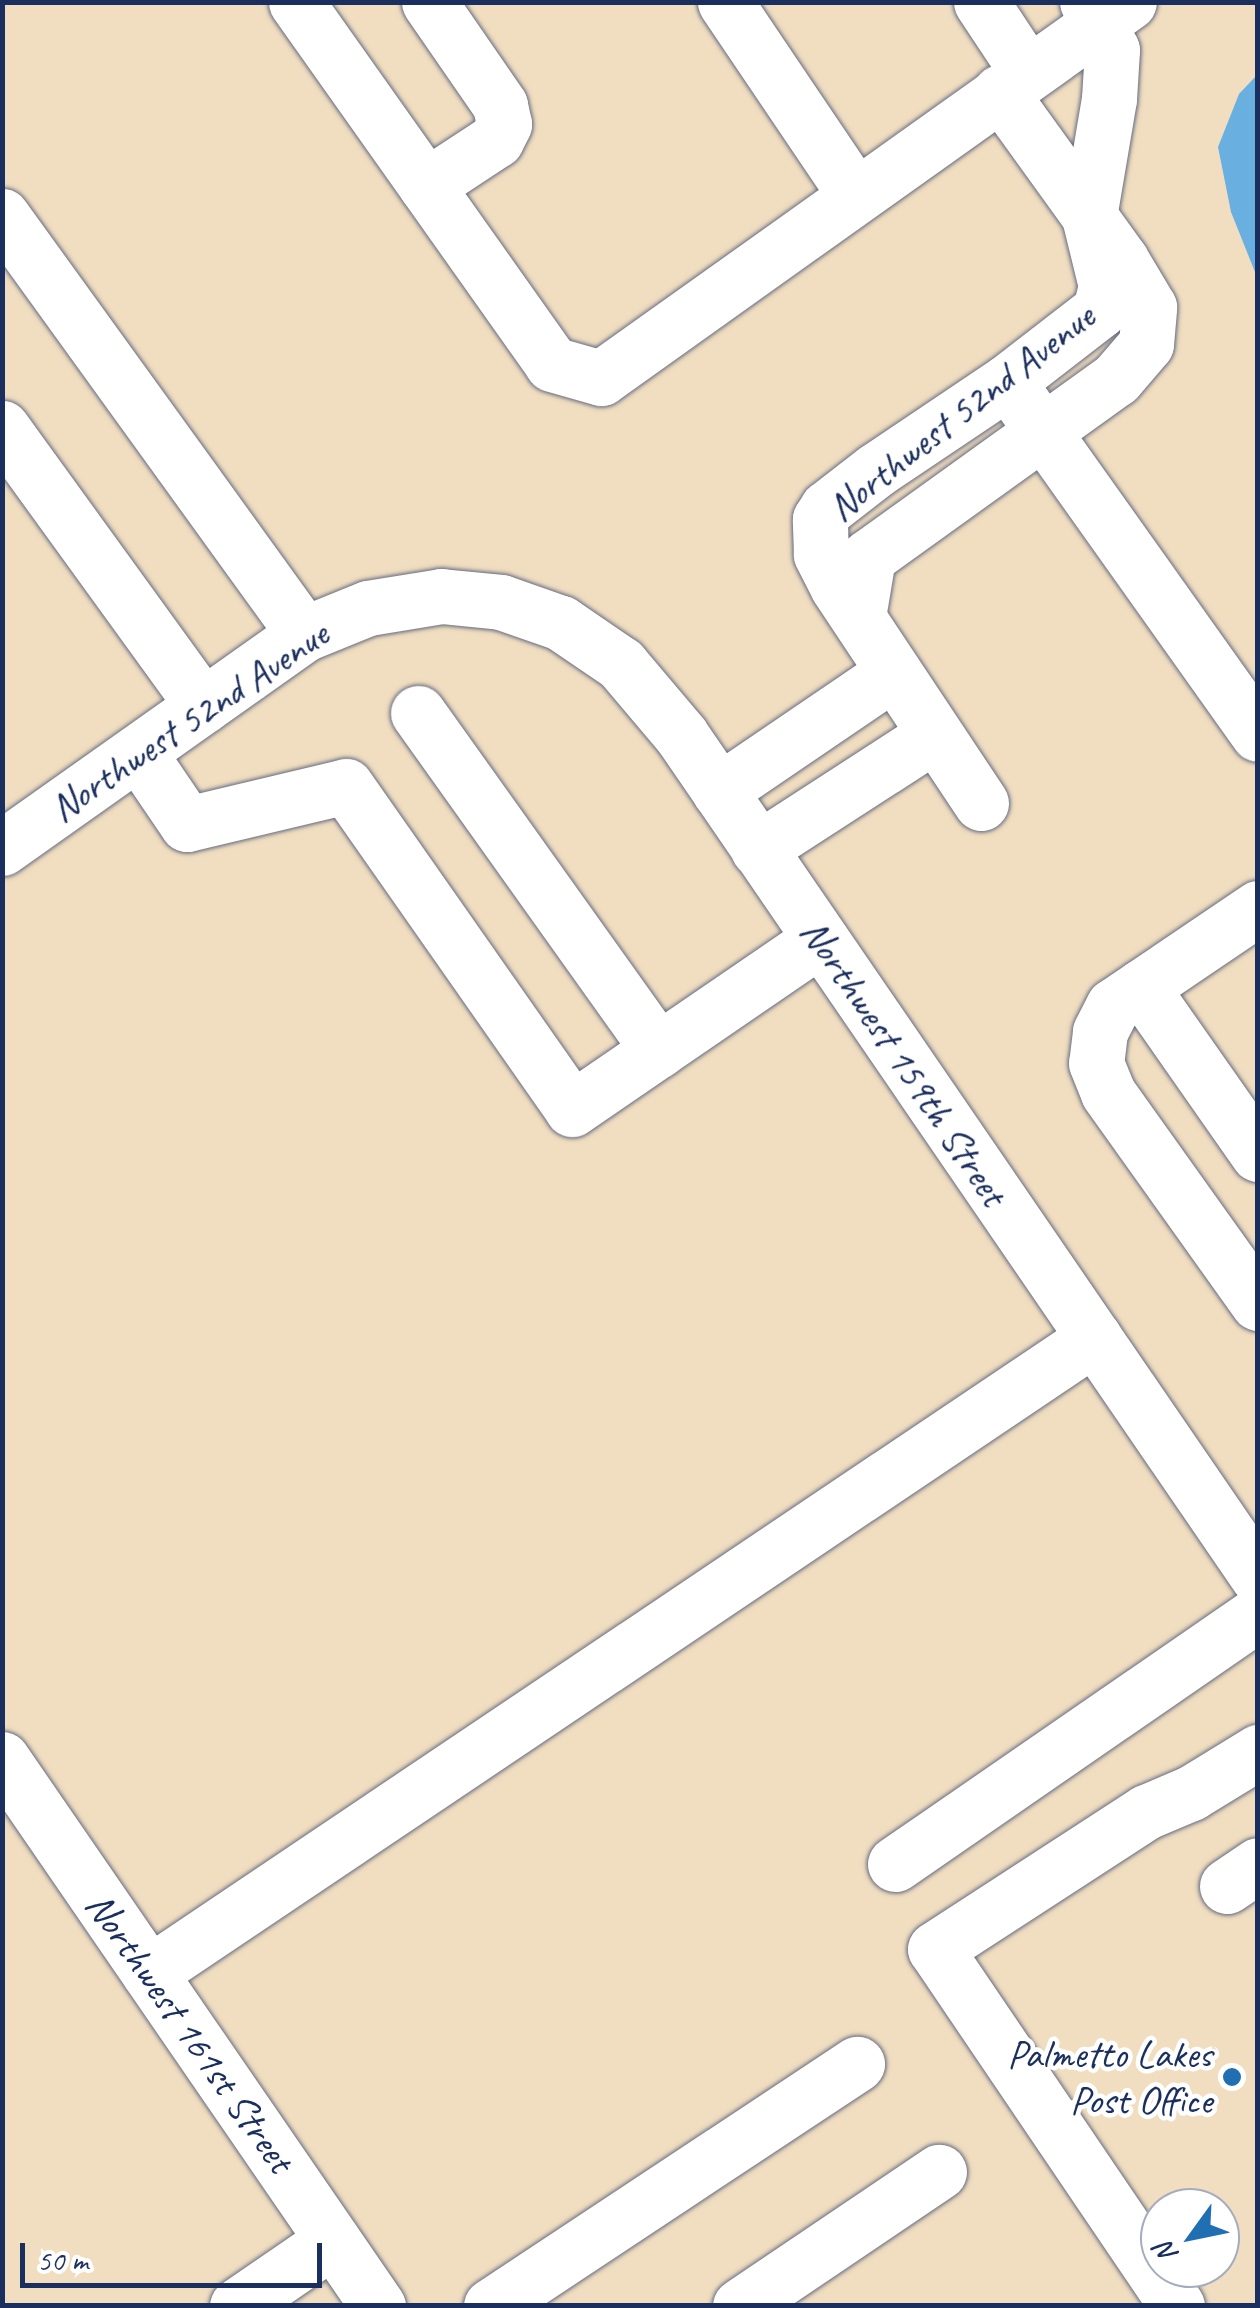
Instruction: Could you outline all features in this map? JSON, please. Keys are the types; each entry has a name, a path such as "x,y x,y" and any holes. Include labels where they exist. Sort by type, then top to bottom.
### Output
{"street":[{"path":"296,2 552,364 601,378 1014,82 1106,9"},
{"path":"426,186 496,140 504,124 500,105 429,2"},
{"path":"725,2 855,196"},
{"path":"980,2 1014,82 1089,216"},
{"path":"1089,216 1110,82 1112,50 1106,9"},
{"path":"2,216 304,634"},
{"name":"Northwest 52nd Avenue","path":"981,803 891,674 820,554 820,519 827,508 876,470 1008,382 1100,310 1106,286 1089,216"},
{"name":"Northwest 52nd Avenue","path":"858,616 868,558 1116,379 1146,344 1149,308 1089,216"},
{"path":"1008,382 1258,734"},
{"path":"2,428 203,706"},
{"name":"Northwest 52nd Avenue","path":"2,848 304,634 368,608 441,596 501,602"},
{"name":"Northwest 159th Street","path":"501,602 561,623 621,664 681,735 1258,1577"},
{"path":"719,791 891,674"},
{"path":"418,713 658,1050"},
{"path":"758,849 933,736"},
{"path":"138,752 187,824 346,786 572,1109 820,940"},
{"path":"1258,908 1114,1006 1100,1032 1096,1062 1108,1093 1258,1303"},
{"path":"1141,987 1258,1154"},
{"path":"150,1973 1094,1338"},
{"path":"895,1864 1258,1614"},
{"path":"1177,2306 935,1949 1146,1812 1190,1793 1258,1752"},
{"name":"Northwest 161st Street","path":"2,1759 378,2306"},
{"path":"491,2306 857,2064"},
{"path":"740,2306 939,2172"},
{"path":"237,2306 334,2240"}],"water":[{"path":"1257,75 1257,277 1231,212 1218,147 1239,94"}],"place":[{"name":"Palmetto Lakes Post Office","path":"1232,2077"}]}
